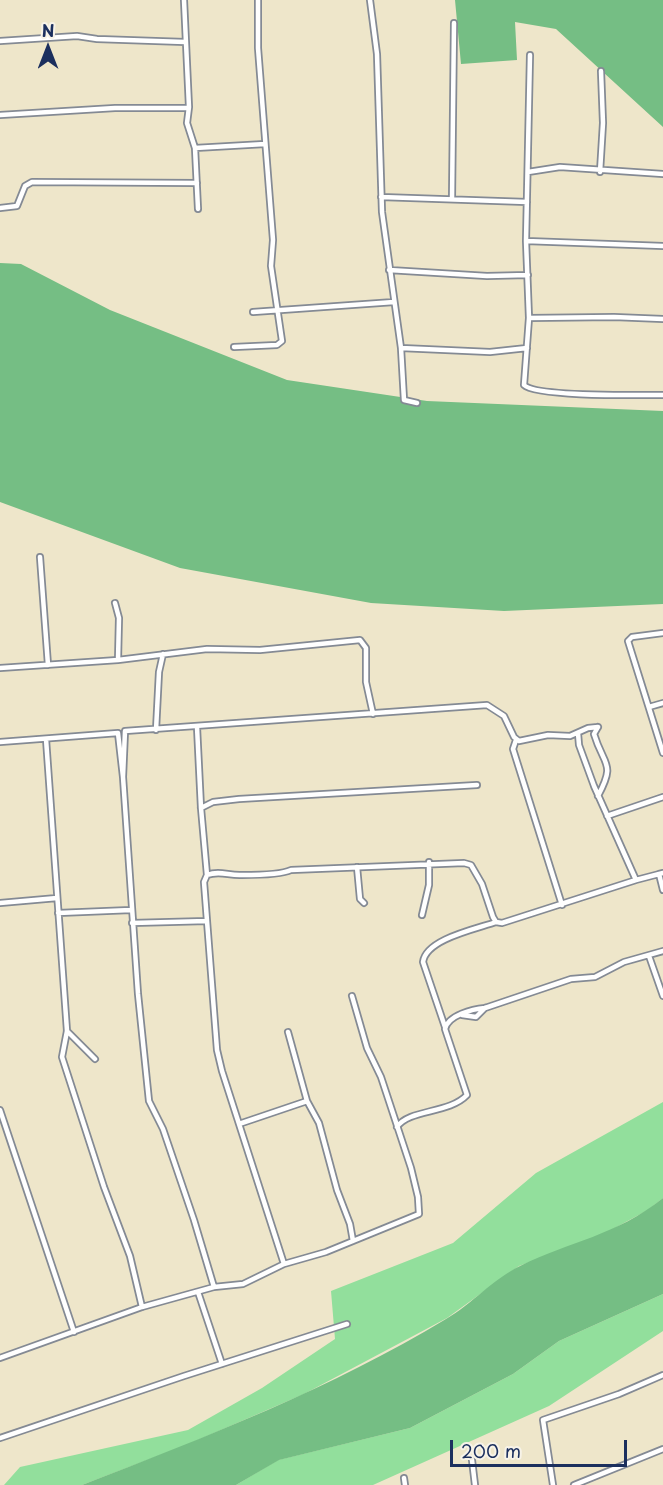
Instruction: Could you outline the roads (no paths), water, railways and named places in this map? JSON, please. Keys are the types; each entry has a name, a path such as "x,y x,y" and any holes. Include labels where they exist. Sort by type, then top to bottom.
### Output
{"street":[{"path":"184,0 188,133 195,148 198,209"},
{"path":"234,347 280,344 279,309 271,267 273,240 258,48 258,0"},
{"path":"370,0 377,54 381,197 389,270 402,348 404,400 417,403"},
{"path":"452,199 454,23"},
{"path":"0,40 77,36 97,39 185,42"},
{"path":"530,55 526,241 529,318 524,384 528,389 566,394 663,395"},
{"path":"600,172 603,123 601,71"},
{"path":"0,115 115,108 188,108"},
{"path":"195,148 265,144"},
{"path":"528,172 560,167 600,172 663,174"},
{"path":"0,208 17,206 25,186 32,182 197,183"},
{"path":"381,197 527,202"},
{"path":"526,241 663,246"},
{"path":"389,270 487,276 528,275"},
{"path":"253,312 394,302"},
{"path":"529,318 663,319"},
{"path":"402,348 490,352 527,348"},
{"path":"40,557 48,665"},
{"path":"115,603 118,618 118,660"},
{"path":"663,633 628,639 663,753"},
{"path":"0,668 118,660 207,649 260,650 360,640 366,648 366,682 374,714"},
{"path":"156,730 159,672 163,654"},
{"path":"649,707 663,703"},
{"path":"123,777 125,731 487,705 504,716 516,740 513,749 562,905"},
{"path":"197,727 207,875 204,882 218,1050 284,1264"},
{"path":"516,740 524,741 552,735 570,736 598,727 594,734 608,769 607,779 598,796"},
{"path":"0,742 118,733 132,923 149,1101 163,1129 214,1287"},
{"path":"579,733 579,745 598,796 636,880"},
{"path":"570,736 579,745"},
{"path":"46,739 67,1031 62,1057 104,1187 130,1256 142,1307"},
{"path":"201,808 213,802 239,799 477,785"},
{"path":"607,816 663,797"},
{"path":"207,875 217,871 242,875 283,874 291,870 429,862 464,863 471,865 482,884 496,922"},
{"path":"422,915 429,885 429,862"},
{"path":"357,867 360,899 364,903"},
{"path":"398,1127 408,1118 439,1111 466,1095 423,962 424,955 436,944 496,922 562,905 661,873 663,890"},
{"path":"0,903 57,898"},
{"path":"58,913 131,910"},
{"path":"132,923 207,921"},
{"path":"445,1029 446,1024 472,1009 485,1008 561,982 595,976 624,962 663,951"},
{"path":"649,956 663,996"},
{"path":"0,1358 142,1307 214,1287 243,1284 284,1264 353,1241 419,1214 418,1197 398,1127 381,1077 367,1048 352,996"},
{"path":"462,1015 477,1017 485,1008"},
{"path":"67,1031 95,1059"},
{"path":"288,1032 308,1101 319,1123 337,1190 350,1224 353,1241"},
{"path":"239,1124 308,1101"},
{"path":"0,1110 74,1332"},
{"path":"198,1292 222,1364"},
{"path":"0,1438 347,1324"},
{"path":"553,1485 543,1420 619,1394 663,1375"},
{"path":"574,1485 663,1449"},
{"path":"472,1460 475,1485"},
{"path":"404,1478 405,1485"}]}
